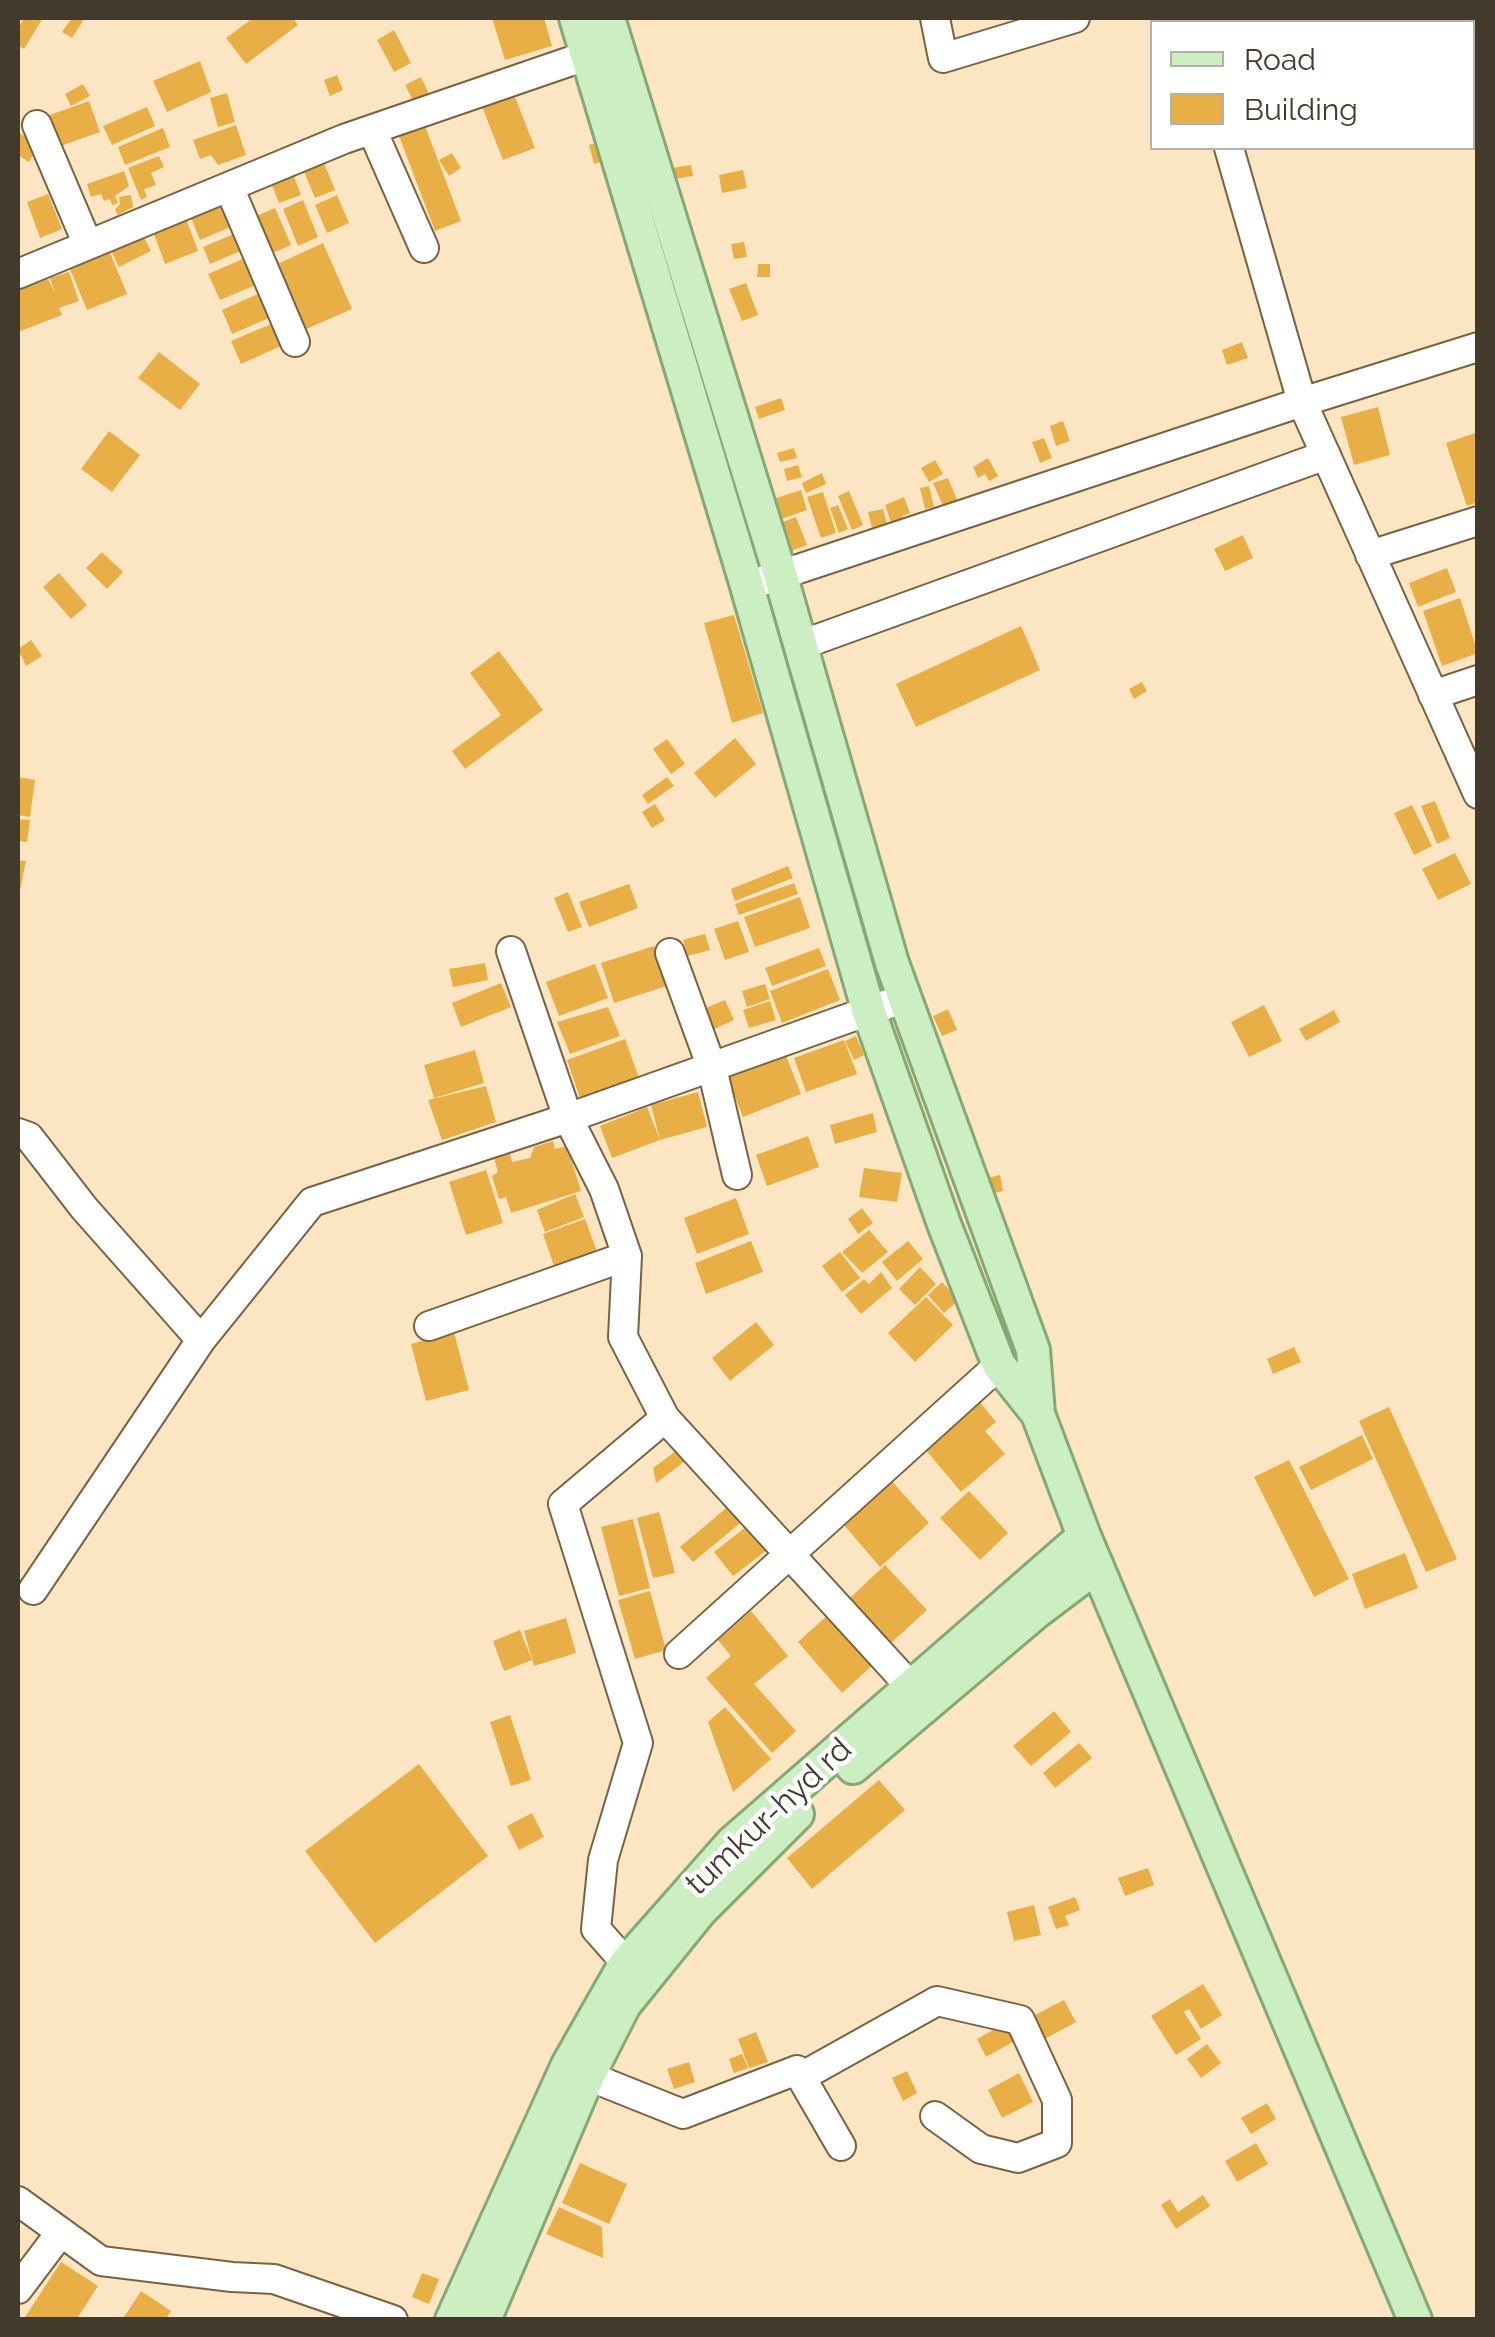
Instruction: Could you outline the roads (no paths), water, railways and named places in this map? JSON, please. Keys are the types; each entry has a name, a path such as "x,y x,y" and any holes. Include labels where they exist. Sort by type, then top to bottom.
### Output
{"main road":[{"path":"576,18 604,39 780,574 892,963 1032,1350 1038,1414 1084,1536 1415,2320"},
{"path":"604,39 747,586 869,1012 944,1224 999,1364 1038,1414"},
{"name":"tumkur-hyd rd","path":"470,2314 568,2065 626,1963 732,1843 1084,1536"},
{"path":"470,2314 624,2005 700,1911 786,1824 1036,1612 1097,1566"}],"street":[{"path":"935,18 942,58 1075,18"},
{"path":"18,274 604,39"},
{"path":"37,125 88,245"},
{"path":"372,130 424,248"},
{"path":"1230,150 1302,402 1478,794"},
{"path":"228,187 296,342"},
{"path":"747,586 1478,347"},
{"path":"801,646 1326,454"},
{"path":"1370,554 1478,520"},
{"path":"1433,695 1478,680"},
{"path":"511,950 568,1118 604,1189 627,1256 624,1338 665,1418 911,1687"},
{"path":"670,953 712,1068 736,1175"},
{"path":"33,1590 201,1340 312,1202 568,1118 905,998"},
{"path":"18,1133 29,1137 84,1208 201,1340"},
{"path":"429,1326 627,1256"},
{"path":"679,1654 999,1364"},
{"path":"626,1963 596,1929 602,1860 638,1743 564,1504 665,1418"},
{"path":"800,2076 937,2001 1020,2020 1057,2100 1057,2143 1018,2158 981,2148 935,2116"},
{"path":"588,2076 683,2114 797,2070 840,2146"},
{"path":"18,2200 101,2261 274,2279 393,2320"},
{"path":"18,2289 60,2232"}]}
